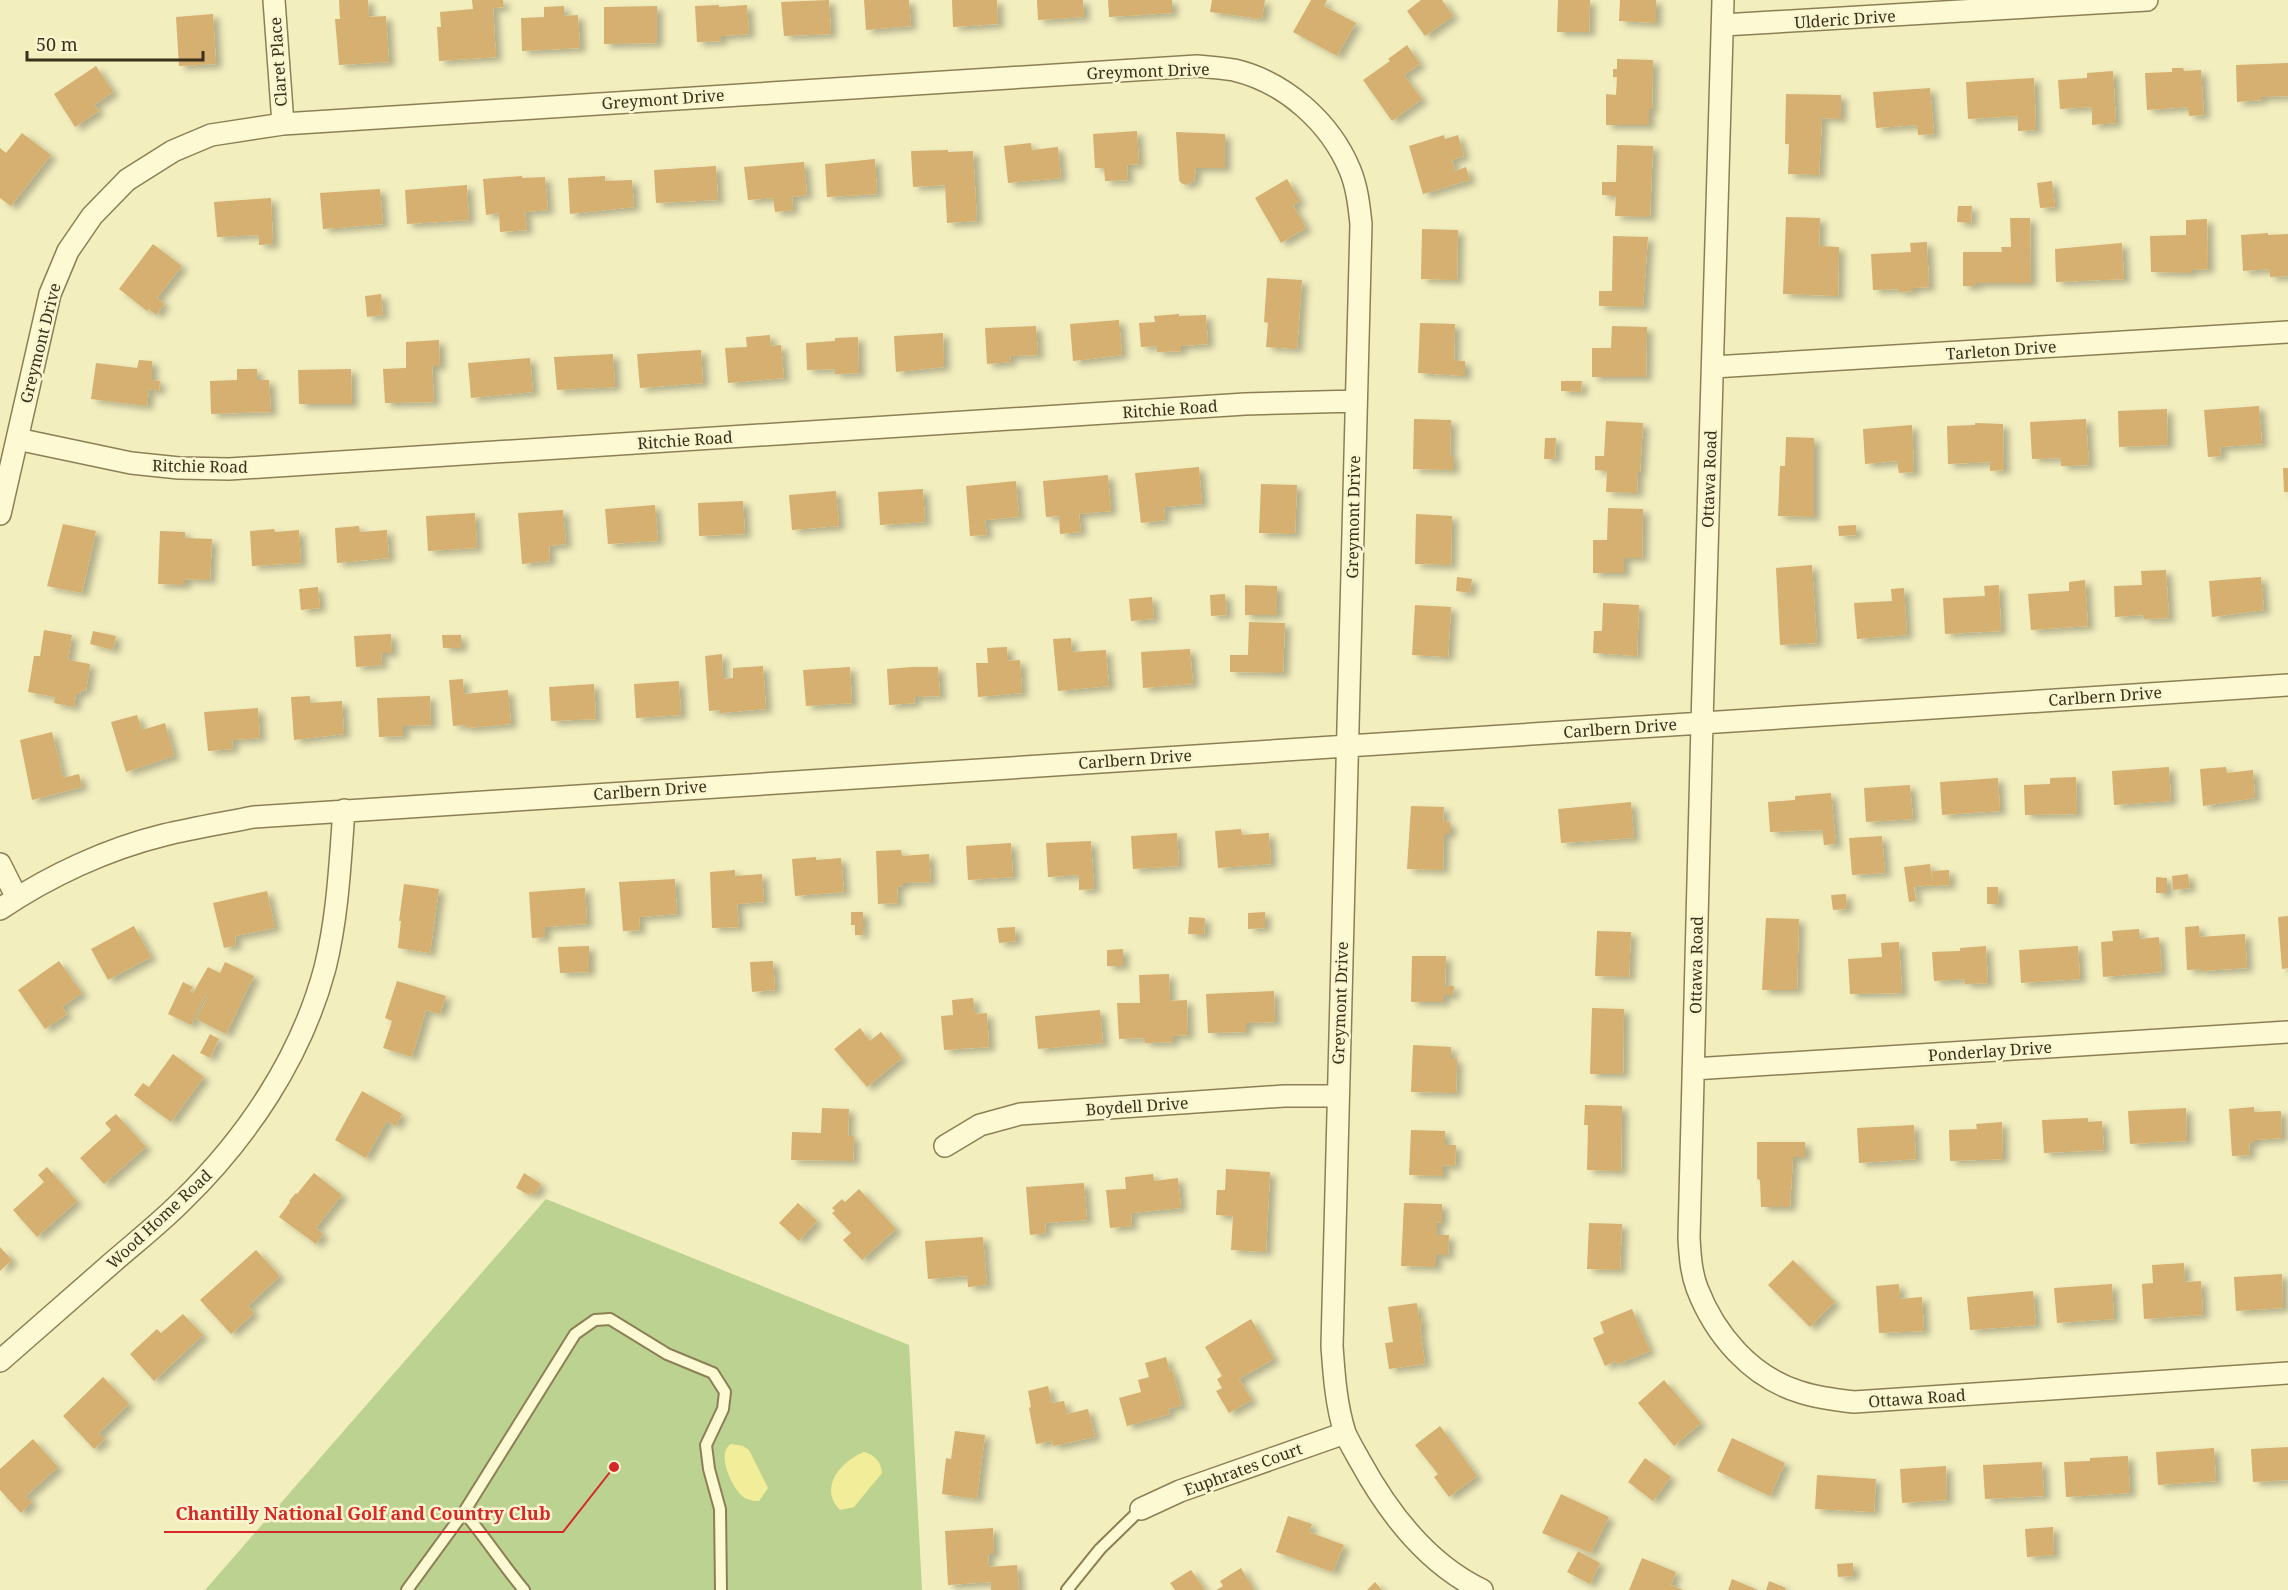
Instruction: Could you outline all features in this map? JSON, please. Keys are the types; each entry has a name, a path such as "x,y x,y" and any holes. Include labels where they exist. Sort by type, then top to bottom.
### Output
{"street":[{"name":"Claret Place","path":"274,0 283,124"},
{"name":"Ottawa Road","path":"1723,0 1689,1239 1696,1287 1712,1321 1735,1351 1764,1375 1798,1391 1825,1398 1854,1402 2288,1373"},
{"name":"Ulderic Drive","path":"1723,25 2147,0"},
{"name":"Greymont Drive","path":"0,514 50,294 68,251 92,216 127,180 173,151 211,135 283,124 1197,66 1234,70 1269,83 1304,105 1332,136 1350,169 1358,193 1361,224 1337,1096 1332,1346 1335,1384 1345,1433 1379,1496 1393,1516 1434,1559 1476,1589"},
{"name":"Tarleton Drive","path":"1713,367 2288,332"},
{"name":"Ritchie Road","path":"17,439 131,463 179,468 229,469 1245,404 1356,401"},
{"name":"Carlbern Drive","path":"9,903 87,862 119,849 163,835 254,817 2288,684"},
{"name":"Wood Home Road","path":"0,1361 181,1202 227,1153 272,1090 300,1036 325,967 338,904 344,810"},
{"path":"0,864 9,903"},
{"name":"Ponderlay Drive","path":"1693,1069 2288,1032"},
{"name":"Boydell Drive","path":"945,1146 980,1125 1020,1114 1284,1096 1337,1096"},
{"name":"Euphrates Court","path":"1141,1509 1180,1491 1345,1433"}],"lane":[{"path":"407,1590 464,1512 575,1334 595,1320 610,1319 667,1354 713,1373 725,1392 723,1409 706,1445 709,1469 720,1509 722,1590"},
{"path":"1067,1590 1100,1549 1141,1509"},
{"path":"464,1512 478,1528 500,1562 524,1590"}],"green space":[{"path":"546,1199 909,1345 922,1590 205,1590"}],"sand":[{"path":"731,1444 743,1446 749,1450 768,1488 759,1501 749,1500 743,1496 729,1477 725,1454"},
{"path":"864,1452 876,1459 882,1473 854,1507 840,1510 831,1493 835,1476 847,1462"}],"building":[{"path":"339,0 368,0 369,17 386,16 389,62 339,65 335,19 340,19"},
{"path":"472,0 503,0 504,7 493,8 496,57 439,61 437,27 441,27 440,12 473,9"},
{"path":"829,0 831,34 784,36 781,2"},
{"path":"864,0 909,0 911,26 866,30"},
{"path":"952,0 997,0 998,24 953,27"},
{"path":"1037,0 1083,0 1084,17 1038,20"},
{"path":"1108,0 1172,0 1172,13 1109,17"},
{"path":"1212,0 1265,0 1262,19 1210,12"},
{"path":"1311,0 1327,0 1324,6 1356,23 1337,56 1293,32"},
{"path":"1421,0 1442,0 1453,16 1425,36 1407,11"},
{"path":"1558,0 1590,0 1589,32 1557,32"},
{"path":"1620,0 1656,0 1656,23 1619,21"},
{"path":"719,5 719,7 747,5 749,34 721,36 721,41 697,42 695,6"},
{"path":"564,6 564,16 578,15 580,48 522,51 521,18 544,17 544,7"},
{"path":"657,6 657,43 604,44 604,7"},
{"path":"213,14 216,64 179,66 176,17"},
{"path":"1407,45 1420,64 1404,75 1422,99 1392,121 1363,80 1390,61 1388,59"},
{"path":"1617,59 1653,60 1652,109 1649,109 1649,125 1606,125 1606,94 1616,95 1617,77 1613,77 1613,69 1617,69"},
{"path":"2288,63 2288,96 2261,97 2261,100 2237,102 2236,65"},
{"path":"96,66 113,92 94,105 99,111 75,127 54,94"},
{"path":"2172,68 2183,68 2184,71 2201,70 2204,115 2189,116 2188,107 2147,110 2145,73 2172,72"},
{"path":"2113,71 2116,123 2092,125 2092,107 2060,109 2058,80 2087,78 2087,73"},
{"path":"2034,78 2036,130 2018,131 2018,116 1968,119 1966,82"},
{"path":"1930,88 1934,134 1918,135 1917,125 1876,128 1873,92"},
{"path":"1786,94 1841,95 1841,119 1822,118 1819,175 1788,174 1789,144 1785,144"},
{"path":"1137,131 1139,164 1127,165 1128,180 1105,181 1104,168 1095,168 1093,134"},
{"path":"1176,132 1225,134 1225,168 1196,168 1194,181 1186,185 1181,183"},
{"path":"22,133 51,155 11,206 0,198 0,148 6,153"},
{"path":"1444,135 1445,139 1458,135 1464,156 1452,160 1455,171 1466,167 1470,180 1423,194 1409,146"},
{"path":"1031,143 1032,150 1058,147 1061,178 1008,183 1004,146"},
{"path":"1617,145 1653,146 1650,217 1615,216 1616,196 1602,195 1602,182 1616,182"},
{"path":"948,150 948,152 973,151 977,221 947,223 945,185 913,187 911,151"},
{"path":"875,159 877,194 827,197 825,164"},
{"path":"804,162 807,195 792,197 793,210 775,212 773,198 748,200 744,167"},
{"path":"716,166 718,200 656,203 654,170"},
{"path":"522,176 522,178 545,177 548,210 525,212 527,230 500,232 499,213 486,215 483,179"},
{"path":"605,176 605,181 632,180 634,207 570,214 568,178"},
{"path":"1287,179 1300,201 1293,205 1306,228 1281,243 1255,198"},
{"path":"2052,181 2055,207 2040,208 2037,183"},
{"path":"467,185 469,220 407,224 405,190"},
{"path":"380,189 383,224 323,229 320,193"},
{"path":"271,198 273,244 259,245 259,235 217,237 214,202"},
{"path":"1958,206 1972,206 1971,223 1957,222"},
{"path":"1786,217 1820,218 1819,246 1839,247 1838,296 1783,294"},
{"path":"2010,218 2030,218 2031,283 1976,283 1976,286 1963,286 1963,252 2002,252 2001,247 2011,247"},
{"path":"2207,219 2208,269 2191,270 2191,273 2151,272 2150,236 2186,235 2186,220"},
{"path":"1422,229 1458,230 1457,280 1421,279"},
{"path":"2268,233 2268,235 2288,234 2288,276 2270,277 2269,269 2243,271 2241,235"},
{"path":"1613,236 1648,237 1643,307 1599,306 1599,291 1612,291"},
{"path":"1927,242 1929,287 1899,292 1899,289 1873,290 1871,254 1911,252 1910,243"},
{"path":"2122,243 2124,279 2056,282 2055,249"},
{"path":"153,244 182,266 157,298 164,304 156,315 149,309 147,311 119,289"},
{"path":"1267,278 1302,280 1297,349 1266,347 1268,323 1264,322"},
{"path":"381,294 383,315 367,317 365,296"},
{"path":"1179,314 1179,316 1206,315 1208,344 1181,346 1181,351 1157,352 1157,346 1141,347 1139,323 1155,322 1154,316"},
{"path":"1119,320 1122,355 1073,361 1070,324"},
{"path":"1420,323 1455,324 1454,361 1465,361 1465,376 1418,373"},
{"path":"1036,326 1038,355 1010,356 1011,362 987,364 985,328"},
{"path":"1612,326 1647,327 1646,377 1592,377 1592,348 1611,348"},
{"path":"943,333 944,367 896,372 894,336"},
{"path":"770,335 771,346 781,345 784,378 728,383 725,348 747,347 746,337"},
{"path":"858,337 859,373 835,374 835,369 807,370 806,343"},
{"path":"439,340 440,366 432,366 434,402 385,403 383,369 406,368 406,342"},
{"path":"701,350 703,383 640,388 637,354"},
{"path":"613,354 615,387 557,390 554,357"},
{"path":"530,358 533,392 471,398 468,363"},
{"path":"139,360 152,361 152,380 160,381 159,391 149,389 147,406 91,399 96,363 137,368"},
{"path":"237,369 257,369 257,380 269,380 271,412 211,414 210,381 237,380"},
{"path":"351,369 352,404 299,404 298,370"},
{"path":"1561,381 1582,381 1581,392 1561,391"},
{"path":"2259,406 2262,444 2220,447 2221,456 2208,457 2204,410"},
{"path":"2167,409 2168,445 2119,447 2118,411"},
{"path":"1414,419 1451,420 1450,456 1453,456 1453,470 1413,469"},
{"path":"2086,419 2089,465 2061,466 2061,458 2032,459 2030,422"},
{"path":"1606,421 1643,423 1637,493 1606,492 1607,471 1595,470 1595,456 1604,456"},
{"path":"1975,423 2003,424 2004,470 1990,471 1990,462 1948,464 1947,426 1975,425"},
{"path":"1912,425 1914,472 1899,473 1897,461 1865,464 1863,429"},
{"path":"1786,437 1814,438 1814,517 1778,516 1780,466 1785,466"},
{"path":"1545,438 1556,438 1555,459 1544,459"},
{"path":"1199,467 1202,504 1164,507 1165,520 1141,523 1135,473"},
{"path":"2283,468 2288,468 2288,492 2284,492"},
{"path":"1108,475 1111,511 1079,514 1081,532 1060,534 1059,516 1046,517 1043,481"},
{"path":"1016,481 1019,517 985,520 987,535 970,536 966,486"},
{"path":"1261,484 1297,485 1295,534 1259,533"},
{"path":"923,489 925,522 880,525 878,492"},
{"path":"836,491 839,526 792,530 789,495"},
{"path":"743,501 745,534 699,536 698,503"},
{"path":"655,505 658,541 608,544 605,509"},
{"path":"1608,508 1643,509 1642,558 1624,558 1624,573 1593,573 1593,540 1607,540"},
{"path":"563,510 566,544 549,546 550,561 522,564 518,513"},
{"path":"475,513 477,548 428,551 426,516"},
{"path":"1416,514 1452,516 1451,565 1415,564"},
{"path":"63,524 96,531 82,593 47,586"},
{"path":"1856,525 1856,535 1839,536 1838,526"},
{"path":"359,526 360,532 387,530 389,558 337,563 335,528"},
{"path":"274,529 275,532 299,530 301,563 252,566 250,531"},
{"path":"160,531 185,532 185,538 212,539 210,580 185,579 185,585 158,584"},
{"path":"1812,565 1817,643 1780,645 1776,568"},
{"path":"2166,570 2169,618 2144,619 2143,615 2115,617 2114,586 2142,585 2141,571"},
{"path":"1457,577 1472,579 1470,593 1456,591"},
{"path":"2261,577 2264,610 2212,617 2209,581"},
{"path":"2085,580 2088,626 2031,630 2028,594 2069,591 2069,582"},
{"path":"1245,585 1277,586 1277,615 1245,615"},
{"path":"1999,585 2001,631 1945,634 1943,598 1985,596 1984,586"},
{"path":"318,587 320,608 301,610 299,589"},
{"path":"1904,588 1907,635 1857,639 1854,603 1892,601 1891,589"},
{"path":"1225,594 1227,615 1211,616 1210,595"},
{"path":"1152,597 1154,619 1131,621 1129,599"},
{"path":"1603,603 1639,605 1637,656 1593,653 1594,631 1602,631"},
{"path":"1415,605 1451,607 1448,657 1412,655"},
{"path":"1249,622 1285,623 1283,673 1230,672 1230,655 1248,655"},
{"path":"44,630 72,635 68,660 90,664 86,691 81,690 80,694 76,694 74,707 54,703 55,697 28,692 34,656 40,656"},
{"path":"93,631 116,636 113,650 90,644"},
{"path":"391,634 392,653 381,653 382,665 356,667 354,636"},
{"path":"442,635 461,635 461,648 443,648"},
{"path":"1071,638 1072,652 1106,650 1109,686 1058,691 1053,639"},
{"path":"1007,647 1008,661 1020,660 1022,693 978,697 976,663 988,663 987,648"},
{"path":"1190,649 1193,684 1143,688 1141,652"},
{"path":"722,654 723,679 733,678 733,668 763,666 766,709 720,713 720,710 709,711 705,656"},
{"path":"850,667 852,703 806,706 803,670"},
{"path":"938,667 940,696 914,697 915,703 889,705 887,669"},
{"path":"463,679 464,694 508,690 511,724 466,728 465,725 453,726 449,680"},
{"path":"679,681 681,715 636,718 634,684"},
{"path":"594,684 596,719 551,721 549,687"},
{"path":"310,696 310,703 342,701 344,734 294,740 291,697"},
{"path":"430,696 431,725 403,726 403,736 379,737 377,698"},
{"path":"258,708 260,738 232,740 233,749 208,751 204,712"},
{"path":"137,715 142,730 165,723 174,756 126,772 111,722"},
{"path":"52,732 63,778 79,774 82,787 32,800 20,740"},
{"path":"2169,767 2171,801 2114,805 2112,771"},
{"path":"2226,767 2227,773 2253,770 2255,798 2203,806 2200,769"},
{"path":"2076,777 2077,814 2025,815 2024,785 2050,784 2050,778"},
{"path":"1998,778 2000,811 1942,815 1940,782"},
{"path":"1910,785 1913,819 1866,822 1864,788"},
{"path":"1831,793 1836,844 1824,845 1822,830 1770,832 1768,802 1795,800 1795,796"},
{"path":"1631,802 1634,838 1561,843 1558,809"},
{"path":"1411,806 1444,807 1443,821 1450,822 1450,834 1444,834 1443,870 1407,869"},
{"path":"1241,829 1242,835 1269,833 1271,864 1218,868 1215,831"},
{"path":"1177,833 1179,866 1133,869 1131,836"},
{"path":"1882,836 1885,873 1852,875 1849,838"},
{"path":"1091,841 1094,889 1079,890 1079,875 1048,877 1046,843"},
{"path":"1011,843 1013,877 968,880 966,846"},
{"path":"901,850 902,856 929,854 931,882 903,883 903,886 897,887 898,903 878,904 876,851"},
{"path":"816,857 816,860 841,858 844,892 795,896 792,859"},
{"path":"1930,864 1933,885 1914,887 1916,901 1909,902 1904,867"},
{"path":"735,870 735,876 762,874 764,902 737,904 739,927 712,928 710,872"},
{"path":"1949,870 1950,885 1933,886 1932,871"},
{"path":"2188,874 2190,888 2173,890 2172,876"},
{"path":"2156,877 2167,878 2167,893 2156,893"},
{"path":"675,879 677,914 639,917 640,930 623,931 619,882"},
{"path":"404,884 439,889 430,953 398,948"},
{"path":"1987,887 1998,887 1999,904 1987,904"},
{"path":"585,888 587,924 545,927 545,937 532,938 529,892"},
{"path":"267,891 275,928 235,936 236,945 224,948 213,903"},
{"path":"1846,894 1847,909 1833,910 1831,895"},
{"path":"851,912 863,912 863,935 855,935 855,925 851,925"},
{"path":"1265,912 1265,928 1248,929 1248,913"},
{"path":"2288,916 2288,968 2282,969 2278,917"},
{"path":"1189,917 1205,918 1204,935 1188,934"},
{"path":"1766,918 1799,919 1797,990 1762,990"},
{"path":"134,926 151,957 108,980 91,949"},
{"path":"2199,926 2200,937 2245,934 2247,968 2187,970 2185,927"},
{"path":"1015,927 1016,941 999,943 997,928"},
{"path":"2139,929 2140,939 2159,937 2162,972 2103,977 2101,942 2113,941 2112,931"},
{"path":"1597,931 1631,932 1629,977 1595,976"},
{"path":"1899,942 1902,993 1850,994 1848,959 1882,957 1881,943"},
{"path":"589,946 589,972 560,973 558,947"},
{"path":"1986,946 1988,983 1965,984 1965,979 1934,981 1932,952 1960,951 1960,948"},
{"path":"2078,946 2080,979 2021,983 2019,950"},
{"path":"1123,949 1123,966 1107,966 1107,950"},
{"path":"1412,956 1446,956 1445,986 1454,986 1453,995 1444,995 1444,1002 1411,1002"},
{"path":"59,961 82,993 62,1007 67,1014 45,1029 18,990"},
{"path":"773,961 775,990 752,992 750,962"},
{"path":"225,962 254,976 226,1034 196,1019 207,998 205,996 191,1025 168,1014 183,982 193,987 190,991 193,993 208,967 220,973"},
{"path":"1169,974 1170,1001 1187,1000 1188,1035 1173,1036 1173,1042 1145,1043 1145,1038 1119,1039 1117,1003 1140,1003 1139,975"},
{"path":"397,981 446,996 440,1014 426,1010 412,1057 383,1048 392,1021 385,1018"},
{"path":"1274,991 1275,1022 1246,1023 1246,1032 1208,1033 1206,994"},
{"path":"973,998 975,1014 987,1013 989,1047 944,1050 941,1016 953,1015 952,1000"},
{"path":"1592,1008 1624,1009 1623,1074 1590,1074"},
{"path":"1100,1010 1103,1043 1038,1049 1035,1016"},
{"path":"860,1028 870,1041 881,1032 902,1058 867,1087 834,1049"},
{"path":"210,1034 219,1039 210,1058 200,1053"},
{"path":"1413,1045 1451,1047 1451,1059 1457,1059 1456,1093 1411,1092"},
{"path":"173,1054 204,1077 171,1122 134,1095 143,1083 149,1087"},
{"path":"362,1091 402,1114 396,1126 387,1121 366,1158 335,1140"},
{"path":"1585,1105 1622,1106 1621,1171 1587,1170 1588,1125 1584,1125"},
{"path":"2254,1107 2254,1112 2281,1111 2282,1138 2254,1140 2254,1143 2249,1143 2250,1155 2232,1156 2229,1109"},
{"path":"822,1108 849,1109 848,1136 854,1136 853,1161 791,1160 792,1132 821,1133"},
{"path":"2186,1108 2187,1141 2130,1144 2128,1111"},
{"path":"116,1114 146,1147 104,1184 80,1158 111,1130 105,1123"},
{"path":"2088,1118 2088,1122 2102,1121 2104,1150 2044,1153 2042,1120"},
{"path":"2002,1122 2003,1159 1950,1161 1949,1130 1977,1129 1976,1124"},
{"path":"1914,1125 1916,1159 1859,1163 1857,1128"},
{"path":"1411,1130 1445,1131 1445,1145 1456,1145 1455,1166 1443,1165 1443,1176 1409,1175"},
{"path":"1757,1142 1805,1142 1805,1157 1793,1157 1790,1207 1761,1207 1760,1180 1757,1179"},
{"path":"47,1167 77,1201 37,1237 13,1210 44,1182 38,1175"},
{"path":"1226,1169 1270,1172 1266,1252 1231,1250 1233,1216 1216,1215 1217,1190 1225,1190"},
{"path":"314,1173 342,1195 316,1228 323,1234 316,1244 279,1217 289,1201"},
{"path":"524,1173 541,1184 535,1195 530,1192 529,1195 516,1188"},
{"path":"1153,1174 1154,1181 1178,1178 1181,1208 1131,1213 1132,1226 1110,1228 1106,1190 1126,1189 1125,1177"},
{"path":"1084,1183 1087,1220 1045,1223 1046,1233 1030,1235 1026,1187"},
{"path":"859,1189 896,1229 862,1260 843,1240 851,1233 832,1213 835,1211 832,1208 842,1199 845,1202"},
{"path":"798,1203 817,1221 799,1241 779,1223"},
{"path":"1404,1203 1442,1204 1442,1223 1437,1222 1437,1235 1449,1235 1448,1255 1436,1255 1436,1267 1401,1266"},
{"path":"1589,1223 1622,1224 1620,1270 1587,1269"},
{"path":"983,1237 987,1285 968,1287 967,1276 928,1279 925,1241"},
{"path":"0,1247 12,1260 0,1271"},
{"path":"256,1250 280,1276 248,1306 254,1313 231,1334 200,1300"},
{"path":"1793,1260 1835,1302 1810,1327 1768,1285"},
{"path":"2184,1263 2185,1282 2201,1281 2203,1315 2144,1319 2142,1284 2153,1283 2152,1265"},
{"path":"2282,1274 2283,1308 2236,1311 2234,1277"},
{"path":"1899,1284 1900,1299 1922,1297 1924,1331 1879,1333 1876,1286"},
{"path":"2112,1284 2114,1319 2057,1323 2054,1288"},
{"path":"2033,1291 2036,1325 1970,1330 1967,1297"},
{"path":"1417,1303 1419,1318 1421,1318 1425,1364 1389,1369 1385,1343 1393,1342 1388,1307"},
{"path":"1632,1309 1650,1351 1618,1364 1616,1361 1605,1366 1593,1338 1604,1333 1600,1322"},
{"path":"183,1314 203,1335 154,1381 130,1354 157,1329 161,1333"},
{"path":"1251,1319 1274,1359 1239,1379 1252,1400 1229,1413 1216,1391 1222,1388 1217,1379 1222,1376 1205,1347"},
{"path":"1166,1357 1182,1405 1168,1409 1170,1414 1127,1426 1119,1398 1141,1392 1138,1380 1149,1377 1145,1363"},
{"path":"103,1377 129,1404 99,1433 105,1439 94,1449 63,1416"},
{"path":"1664,1380 1701,1423 1674,1446 1638,1403"},
{"path":"1048,1386 1052,1403 1064,1401 1067,1414 1088,1409 1095,1437 1053,1446 1052,1441 1036,1444 1028,1391"},
{"path":"1440,1426 1477,1476 1449,1497 1434,1477 1438,1474 1415,1445"},
{"path":"955,1431 985,1435 977,1499 942,1494 946,1458 951,1459"},
{"path":"1732,1438 1785,1463 1770,1496 1717,1471"},
{"path":"33,1439 58,1467 26,1496 32,1502 21,1513 0,1490 0,1469"},
{"path":"2288,1447 2288,1480 2253,1482 2251,1449"},
{"path":"2214,1448 2216,1481 2158,1485 2156,1452"},
{"path":"2128,1456 2130,1493 2066,1497 2064,1462"},
{"path":"1645,1458 1671,1477 1653,1501 1628,1482"},
{"path":"2042,1462 2044,1496 1985,1499 1983,1465"},
{"path":"1946,1466 1947,1500 1902,1503 1900,1469"},
{"path":"1817,1475 1876,1479 1874,1512 1815,1509"},
{"path":"1561,1494 1609,1517 1591,1553 1542,1533"},
{"path":"1288,1516 1312,1524 1309,1532 1344,1545 1333,1572 1276,1552"},
{"path":"2053,1527 2054,1555 2027,1557 2025,1529"},
{"path":"993,1528 994,1554 988,1554 989,1567 1017,1565 1019,1590 991,1590 991,1582 948,1585 945,1531"},
{"path":"1578,1551 1600,1563 1590,1584 1567,1572"},
{"path":"1642,1558 1676,1572 1671,1585 1683,1590 1629,1590"},
{"path":"1853,1563 1853,1576 1838,1577 1837,1564"},
{"path":"1241,1568 1254,1590 1216,1590 1223,1586 1220,1581"},
{"path":"1191,1570 1205,1590 1175,1590 1170,1583"},
{"path":"1732,1579 1758,1590 1728,1590"},
{"path":"1769,1581 1786,1588 1785,1590 1766,1590"},
{"path":"1375,1582 1382,1590 1367,1590"}],"place":[{"name":"Chantilly National Golf and Country Club","path":"614,1467"}]}
